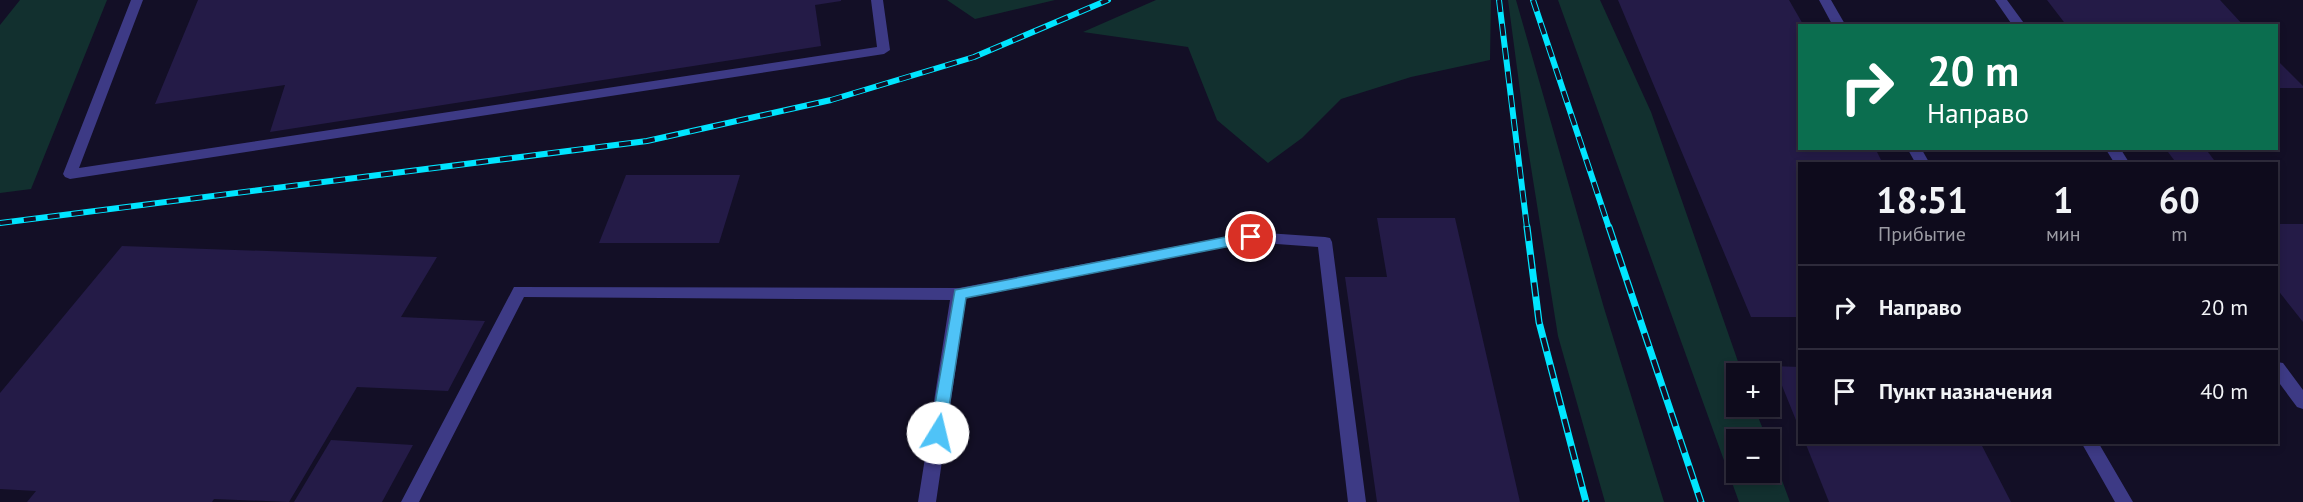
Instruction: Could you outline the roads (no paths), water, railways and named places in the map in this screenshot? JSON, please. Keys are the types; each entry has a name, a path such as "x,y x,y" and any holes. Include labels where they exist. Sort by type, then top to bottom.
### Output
{"lane":[{"path":"137,0 70,174 884,50 877,0"},
{"path":"1825,0 1839,24"},
{"path":"2001,0 2019,24"},
{"path":"410,502 519,291 960,294 1251,237 1325,242 1357,502"},
{"path":"927,502 960,294"},
{"path":"2278,369 2303,402"},
{"path":"2090,444 2124,502"}],"railway":[{"path":"0,223 647,141 831,100 974,57 1108,0"},
{"path":"1499,0 1527,228"},
{"path":"1533,0 1609,228"},
{"path":"1527,227 1539,322 1586,502"},
{"path":"1609,227 1701,502"}]}
